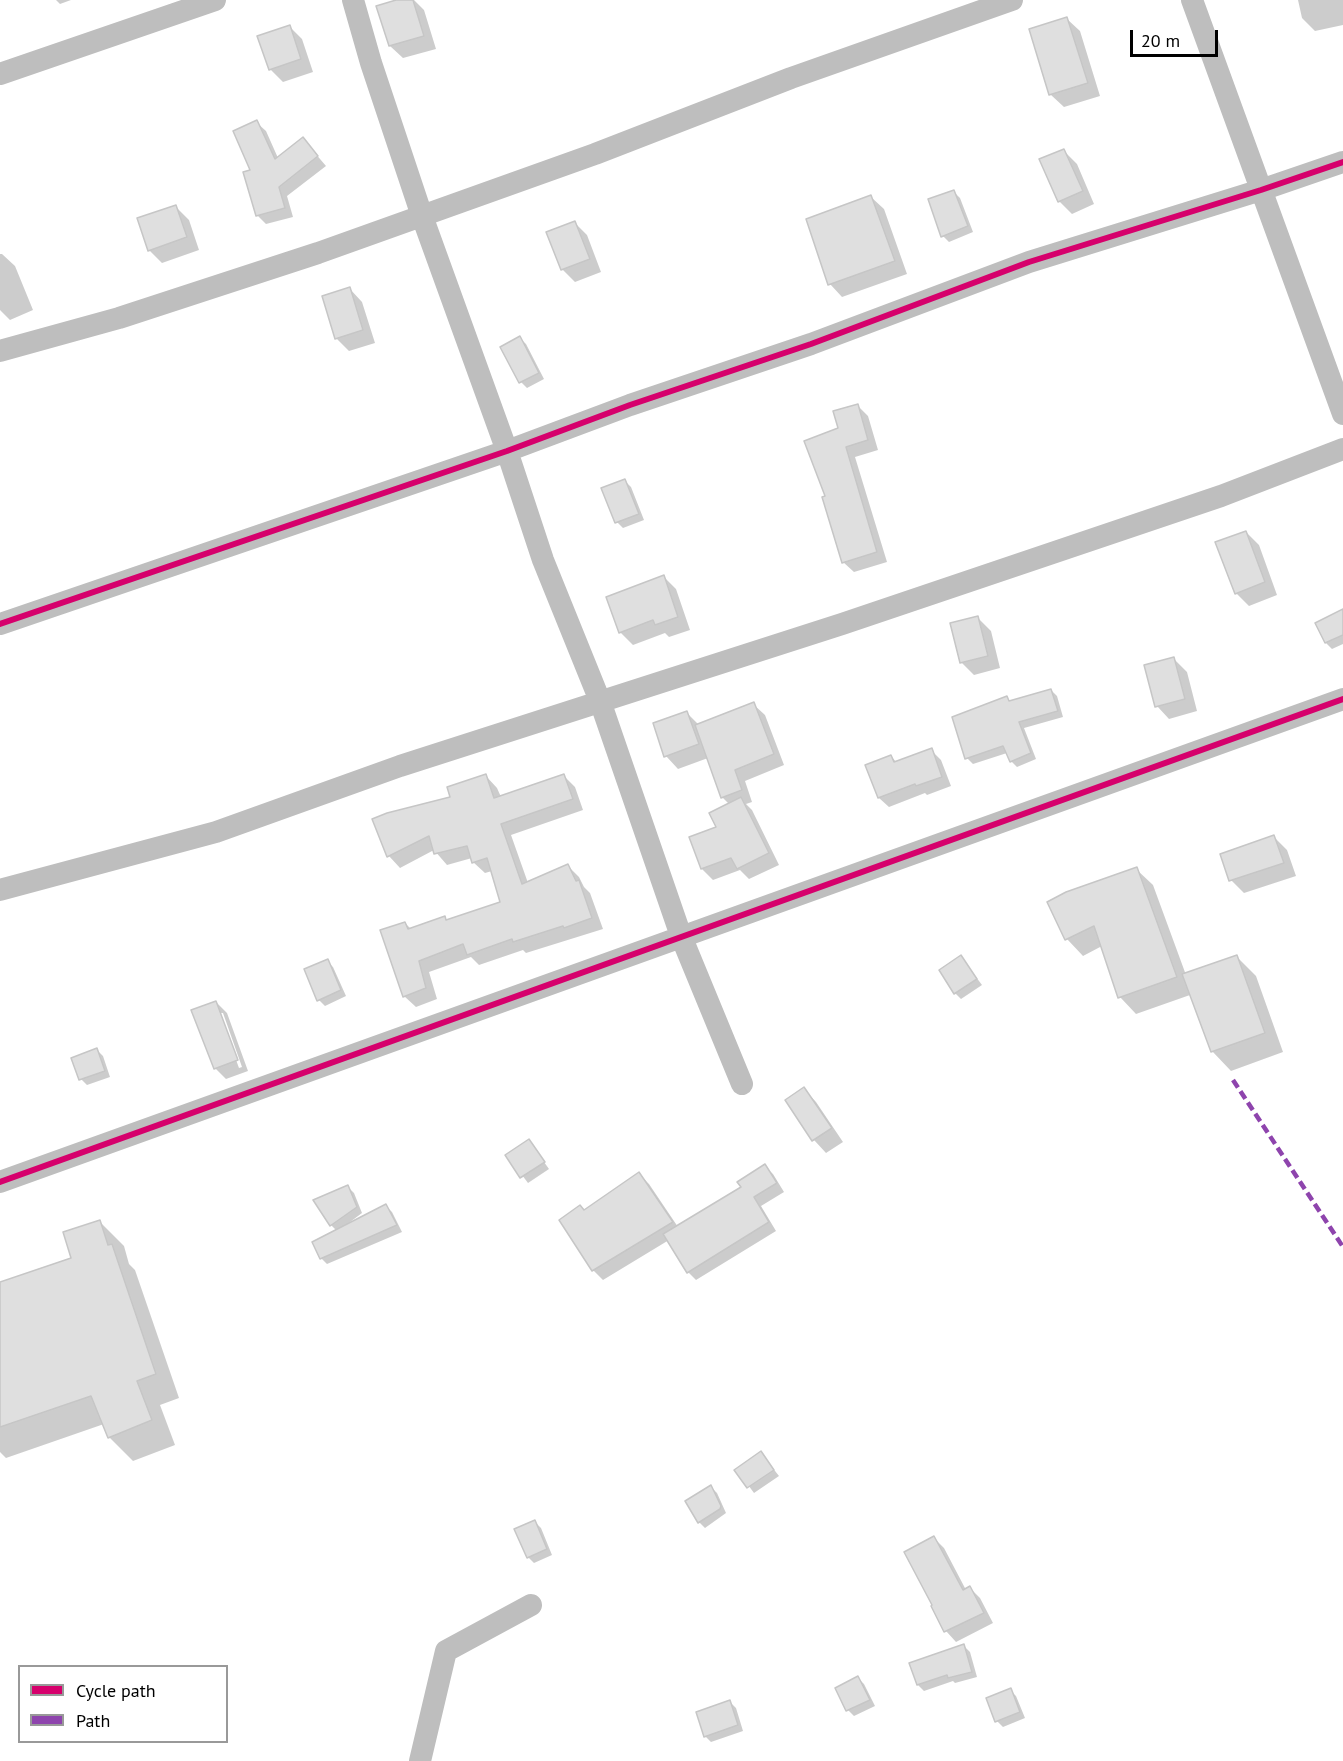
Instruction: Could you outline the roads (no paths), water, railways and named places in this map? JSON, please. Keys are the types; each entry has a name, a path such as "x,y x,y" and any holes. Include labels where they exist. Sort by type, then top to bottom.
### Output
{"street":[{"path":"0,74 214,0"},
{"path":"353,0 370,63 422,216 507,451 543,560 600,701 681,936 742,1084"},
{"path":"0,351 119,318 318,253 595,154 791,78 1012,0"},
{"path":"1192,0 1343,414"},
{"path":"0,624 507,451 630,405 811,344 1029,262 1343,162"},
{"path":"0,890 216,832 400,766 842,624 1221,496 1343,449"},
{"path":"0,1182 1343,699"},
{"path":"420,1761 446,1651 531,1605"}]}
